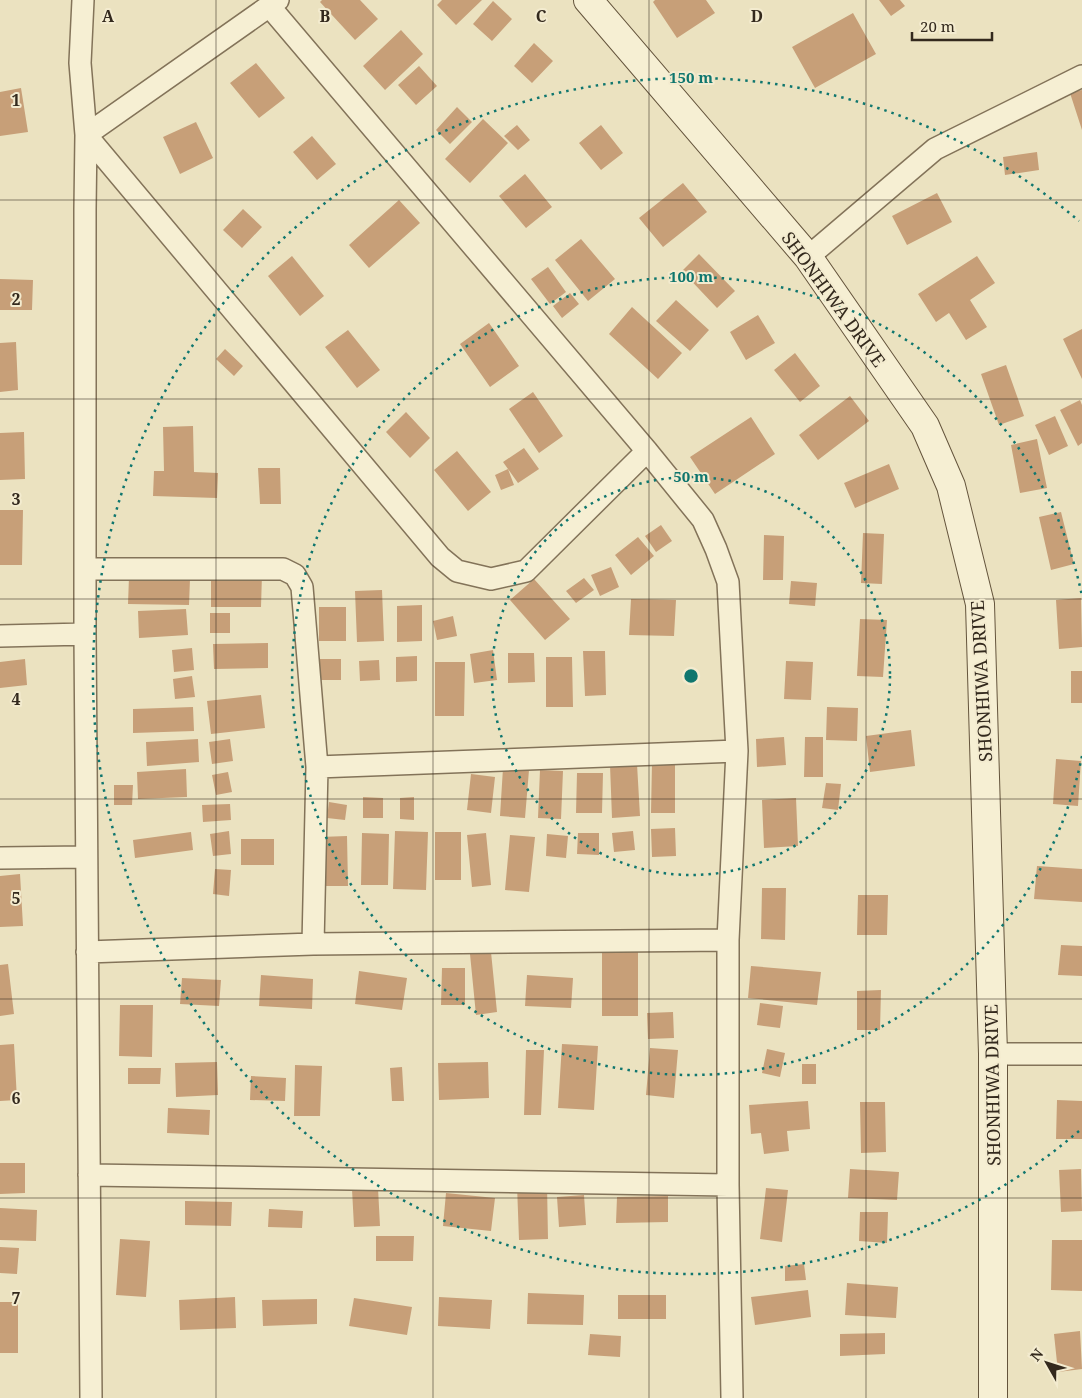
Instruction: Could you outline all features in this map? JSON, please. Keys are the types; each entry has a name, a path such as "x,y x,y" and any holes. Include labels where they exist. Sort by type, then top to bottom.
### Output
{"street":[{"path":"83,0 80,63 86,135 85,634 91,1398"},
{"name":"SHONHIWA DRIVE","path":"588,0 808,257 925,426 951,486 980,604 993,1054 993,1398"},
{"path":"86,135 274,4 703,520 716,548 728,582 737,751 728,940 728,1185 733,1398"},
{"path":"808,257 935,149 1082,76"},
{"path":"86,135 440,557 457,571 491,579 526,571 647,451"},
{"path":"85,568 283,569 295,575 302,587 317,767 313,944"},
{"path":"0,636 85,634"},
{"path":"317,767 737,751"},
{"path":"0,858 86,857"},
{"path":"88,952 313,944 728,940"},
{"path":"993,1054 1082,1054"},
{"path":"89,1175 728,1185"}],"building":[{"path":"322,0 360,0 378,19 355,40 320,2"},
{"path":"442,0 482,0 456,25 437,5"},
{"path":"655,0 706,0 715,13 677,38 653,2"},
{"path":"879,0 900,0 905,6 891,16"},
{"path":"493,1 512,19 492,41 473,24"},
{"path":"853,13 876,54 815,88 792,47"},
{"path":"401,30 423,54 385,90 363,66"},
{"path":"534,43 553,61 532,83 514,66"},
{"path":"256,63 285,98 259,118 230,83"},
{"path":"419,66 437,86 416,105 398,85"},
{"path":"21,88 28,132 0,136 0,92"},
{"path":"1082,90 1082,130 1070,93"},
{"path":"457,107 472,122 450,144 436,130"},
{"path":"483,119 508,143 470,183 445,159"},
{"path":"196,122 213,158 180,174 163,137"},
{"path":"517,125 530,140 518,150 504,136"},
{"path":"601,125 623,153 601,170 579,143"},
{"path":"312,136 336,164 317,180 293,152"},
{"path":"1037,152 1039,170 1005,175 1003,157"},
{"path":"525,174 552,207 526,228 499,196"},
{"path":"683,183 707,212 663,247 639,218"},
{"path":"937,193 952,222 907,245 892,216"},
{"path":"399,200 420,223 369,268 349,245"},
{"path":"243,209 262,227 242,248 223,230"},
{"path":"581,239 615,279 588,301 555,260"},
{"path":"699,254 735,291 717,308 682,271"},
{"path":"292,256 324,296 300,316 268,276"},
{"path":"977,256 995,283 970,300 987,327 966,340 949,313 936,322 918,294"},
{"path":"548,267 566,292 550,304 531,279"},
{"path":"0,279 33,280 32,310 0,310"},
{"path":"570,293 579,304 562,318 553,306"},
{"path":"676,300 709,330 690,351 656,321"},
{"path":"632,307 682,353 658,379 609,334"},
{"path":"758,315 775,343 746,360 730,332"},
{"path":"489,323 519,366 490,387 460,344"},
{"path":"1082,329 1082,379 1063,339"},
{"path":"348,330 380,370 357,388 325,347"},
{"path":"16,342 18,390 0,392 0,343"},
{"path":"225,349 243,366 234,376 216,359"},
{"path":"795,353 820,386 800,402 774,370"},
{"path":"1006,365 1024,416 999,425 981,374"},
{"path":"533,392 563,436 539,453 509,409"},
{"path":"850,396 869,421 818,460 799,435"},
{"path":"1080,400 1082,405 1082,443 1078,446 1060,410"},
{"path":"406,412 430,438 410,458 386,432"},
{"path":"1055,416 1068,446 1049,455 1035,425"},
{"path":"751,417 775,454 715,494 690,457"},
{"path":"193,426 194,472 218,473 217,498 153,496 154,471 164,471 163,427"},
{"path":"24,432 25,479 0,480 0,433"},
{"path":"1037,439 1047,488 1020,493 1011,445"},
{"path":"524,448 539,469 518,483 503,462"},
{"path":"457,451 491,492 468,511 434,470"},
{"path":"889,464 899,489 855,508 844,483"},
{"path":"258,468 280,468 281,504 260,504"},
{"path":"508,469 514,485 501,490 495,475"},
{"path":"0,510 23,510 22,565 0,565"},
{"path":"1061,512 1074,564 1051,570 1039,517"},
{"path":"661,525 672,541 656,552 645,536"},
{"path":"863,533 884,534 882,584 861,583"},
{"path":"764,535 784,536 783,580 763,580"},
{"path":"638,537 654,556 631,575 615,555"},
{"path":"611,567 619,587 600,596 591,575"},
{"path":"211,574 262,574 261,607 211,607"},
{"path":"129,577 190,579 189,605 128,604"},
{"path":"584,578 594,590 576,603 566,591"},
{"path":"534,579 570,619 545,640 510,600"},
{"path":"791,581 817,583 815,606 789,604"},
{"path":"382,590 384,641 357,642 355,591"},
{"path":"1081,598 1082,647 1059,649 1056,600"},
{"path":"631,599 676,600 674,636 629,635"},
{"path":"422,605 422,641 397,642 397,606"},
{"path":"319,607 346,607 346,641 319,641"},
{"path":"186,609 188,635 139,638 138,611"},
{"path":"210,613 230,613 230,633 210,633"},
{"path":"453,616 457,636 437,640 433,621"},
{"path":"860,619 887,620 883,677 857,676"},
{"path":"268,643 268,668 214,669 213,644"},
{"path":"192,648 194,670 174,672 172,650"},
{"path":"493,650 497,680 474,683 470,654"},
{"path":"583,651 605,651 606,695 585,696"},
{"path":"508,653 534,653 535,682 508,683"},
{"path":"417,656 417,681 396,682 396,657"},
{"path":"546,657 572,657 573,707 546,707"},
{"path":"25,659 27,685 0,688 0,662"},
{"path":"318,659 341,659 341,680 319,680"},
{"path":"379,660 380,680 360,681 359,661"},
{"path":"786,661 813,662 811,700 784,699"},
{"path":"435,662 465,662 464,716 435,716"},
{"path":"1071,671 1082,671 1082,703 1071,703"},
{"path":"192,676 195,697 175,699 173,679"},
{"path":"261,695 265,728 211,734 207,701"},
{"path":"193,707 194,731 133,733 133,709"},
{"path":"827,707 858,708 857,741 826,740"},
{"path":"911,730 915,766 870,772 866,736"},
{"path":"784,737 786,765 757,767 756,739"},
{"path":"805,737 823,737 823,777 804,777"},
{"path":"198,739 199,762 147,766 146,742"},
{"path":"230,739 233,761 212,764 209,742"},
{"path":"1056,759 1081,761 1078,806 1053,804"},
{"path":"652,762 675,763 675,813 651,813"},
{"path":"637,764 640,816 612,818 610,765"},
{"path":"503,768 529,770 525,818 500,816"},
{"path":"186,769 187,797 138,799 137,772"},
{"path":"540,770 563,771 561,819 538,818"},
{"path":"228,772 232,792 216,795 212,775"},
{"path":"577,773 603,773 602,813 576,813"},
{"path":"471,774 495,777 491,813 467,810"},
{"path":"826,783 841,784 838,810 822,808"},
{"path":"114,785 133,785 132,805 114,805"},
{"path":"363,797 383,798 383,818 363,818"},
{"path":"414,797 414,820 400,819 400,798"},
{"path":"796,798 798,846 764,848 762,800"},
{"path":"329,802 347,805 345,820 327,818"},
{"path":"230,804 231,820 203,822 202,805"},
{"path":"675,828 676,856 652,857 651,829"},
{"path":"229,831 231,854 213,856 210,834"},
{"path":"395,831 428,832 426,890 393,889"},
{"path":"633,831 635,850 614,852 612,833"},
{"path":"191,832 193,850 135,858 133,840"},
{"path":"435,832 461,832 461,880 435,880"},
{"path":"362,833 389,834 388,885 361,885"},
{"path":"486,833 491,885 472,887 467,835"},
{"path":"578,833 599,833 599,855 577,854"},
{"path":"547,834 568,836 566,858 546,856"},
{"path":"510,835 535,837 529,892 505,890"},
{"path":"347,836 348,886 320,886 320,837"},
{"path":"241,839 274,839 274,865 241,865"},
{"path":"1037,866 1082,869 1082,902 1034,899"},
{"path":"215,869 231,870 229,896 213,894"},
{"path":"20,874 23,926 0,927 0,876"},
{"path":"762,888 786,888 785,940 761,939"},
{"path":"858,895 888,895 887,935 857,935"},
{"path":"1061,945 1082,946 1082,976 1058,975"},
{"path":"602,947 638,947 638,1016 602,1016"},
{"path":"491,952 497,1012 476,1015 470,954"},
{"path":"8,964 14,1014 0,1016 0,965"},
{"path":"751,966 821,972 817,1005 748,998"},
{"path":"442,968 465,968 465,1005 441,1005"},
{"path":"359,971 407,978 402,1010 355,1004"},
{"path":"261,975 313,979 312,1009 259,1006"},
{"path":"527,975 573,978 571,1008 525,1006"},
{"path":"182,978 221,980 219,1006 180,1004"},
{"path":"881,990 880,1030 857,1030 857,991"},
{"path":"760,1003 783,1006 780,1028 757,1025"},
{"path":"120,1005 153,1005 152,1057 119,1056"},
{"path":"673,1012 674,1038 648,1039 647,1013"},
{"path":"14,1044 17,1100 0,1101 0,1045"},
{"path":"562,1044 598,1046 594,1110 558,1108"},
{"path":"650,1048 678,1050 674,1098 646,1095"},
{"path":"767,1049 785,1053 780,1077 762,1073"},
{"path":"526,1050 544,1050 541,1115 524,1115"},
{"path":"217,1062 218,1095 176,1097 175,1063"},
{"path":"488,1062 489,1098 439,1100 438,1063"},
{"path":"802,1064 816,1064 816,1084 802,1084"},
{"path":"295,1065 322,1066 320,1116 294,1116"},
{"path":"402,1067 404,1101 392,1101 390,1068"},
{"path":"128,1068 161,1068 160,1084 128,1084"},
{"path":"251,1076 286,1078 285,1101 250,1100"},
{"path":"1057,1100 1082,1101 1082,1139 1056,1139"},
{"path":"808,1101 810,1129 787,1131 789,1151 764,1154 761,1133 751,1134 749,1105"},
{"path":"860,1102 885,1102 886,1152 861,1153"},
{"path":"168,1108 210,1110 209,1135 167,1133"},
{"path":"0,1163 25,1163 25,1193 0,1194"},
{"path":"850,1169 899,1172 897,1200 848,1198"},
{"path":"1081,1169 1082,1211 1061,1212 1059,1170"},
{"path":"547,1184 548,1239 519,1240 517,1185"},
{"path":"378,1188 380,1226 354,1227 352,1189"},
{"path":"766,1188 788,1190 782,1242 760,1239"},
{"path":"446,1193 495,1198 491,1231 443,1226"},
{"path":"584,1195 586,1225 559,1227 557,1197"},
{"path":"668,1196 668,1222 616,1223 617,1197"},
{"path":"185,1201 232,1202 231,1226 185,1225"},
{"path":"0,1208 37,1210 36,1241 0,1240"},
{"path":"269,1209 303,1211 302,1228 268,1227"},
{"path":"860,1212 888,1212 887,1243 859,1241"},
{"path":"376,1236 414,1236 413,1261 376,1261"},
{"path":"120,1239 150,1241 146,1297 116,1295"},
{"path":"1052,1240 1082,1240 1082,1291 1051,1290"},
{"path":"0,1247 19,1248 17,1274 0,1273"},
{"path":"804,1264 806,1280 785,1281 785,1266"},
{"path":"847,1283 898,1287 896,1318 845,1315"},
{"path":"808,1290 811,1317 755,1325 751,1297"},
{"path":"528,1293 584,1295 583,1325 527,1324"},
{"path":"618,1295 666,1295 666,1319 618,1319"},
{"path":"235,1297 236,1328 180,1330 179,1300"},
{"path":"439,1297 492,1300 490,1329 438,1326"},
{"path":"354,1298 412,1307 407,1335 349,1326"},
{"path":"317,1299 317,1324 263,1326 262,1300"},
{"path":"0,1302 18,1302 18,1353 0,1353"},
{"path":"1080,1331 1082,1369 1058,1372 1054,1334"},
{"path":"885,1333 885,1354 840,1356 840,1334"},
{"path":"590,1334 621,1336 620,1357 588,1355"}]}
